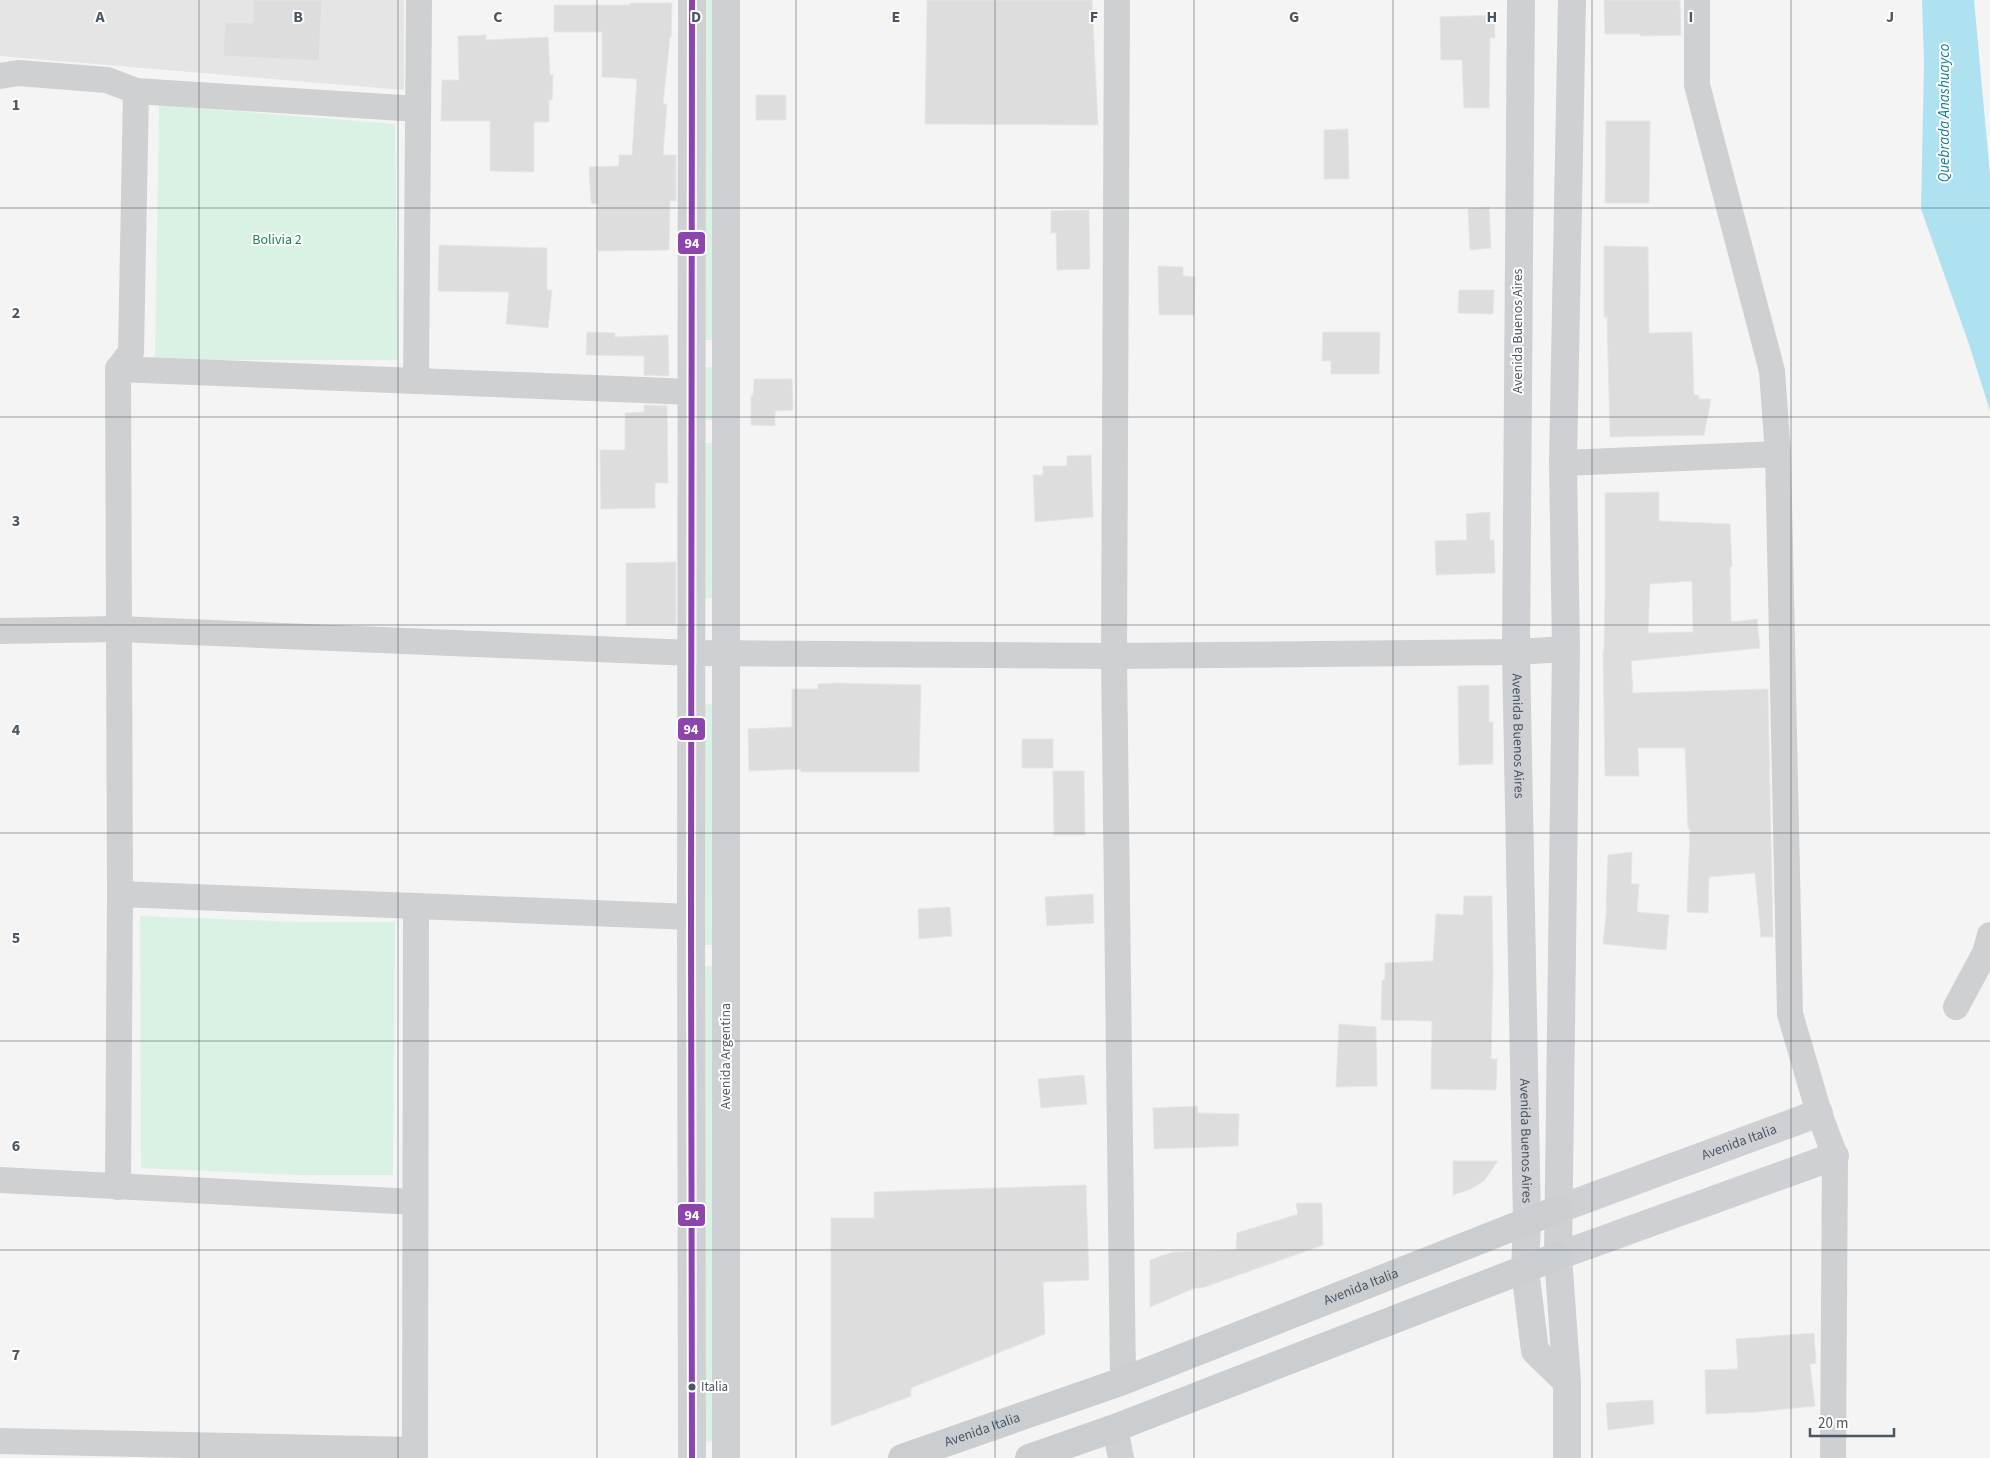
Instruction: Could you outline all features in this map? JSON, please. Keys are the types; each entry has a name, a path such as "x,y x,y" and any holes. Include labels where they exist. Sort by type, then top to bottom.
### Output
{"main road":[{"path":"692,0 692,1458"},
{"name":"Avenida Argentina","path":"726,0 726,1458"},
{"name":"Avenida Buenos Aires","path":"1521,0 1516,652 1527,1222 1525,1270 1535,1351 1567,1382"},
{"path":"1567,1458 1567,1382 1558,1256 1558,1209 1566,649 1563,463 1572,0"},
{"name":"Avenida Italia","path":"902,1458 1123,1381 1558,1209 1820,1113"},
{"path":"1029,1458 1115,1428 1558,1256 1835,1156"}],"street":[{"path":"416,380 419,0"},
{"path":"1117,0 1114,656 1123,1381"},
{"path":"1697,0 1697,85 1772,371 1778,454 1790,1014 1835,1156 1833,1458"},
{"path":"0,76 18,72 107,80 136,91 418,109"},
{"path":"118,1187 120,894 118,368 131,352 136,91"},
{"path":"118,368 692,392"},
{"path":"1563,463 1778,454"},
{"path":"0,631 119,629 692,653 1114,656 1516,652 1566,649"},
{"path":"120,894 691,917"},
{"path":"0,1441 415,1454 416,906"},
{"path":"1956,1007 1985,953 1990,935"},
{"path":"0,1180 415,1202"},
{"path":"1115,1428 1121,1458"}],"shaded area":[{"path":"0,0 404,0 404,90 0,56"}],"green space":[{"path":"704,0 715,0 714,340 703,340"},
{"name":"Bolivia 2","path":"159,105 395,124 398,360 155,360"},
{"path":"702,367 714,367 715,420 703,420"},
{"path":"703,443 715,443 714,598 703,599"},
{"path":"713,704 714,945 702,945 701,705"},
{"path":"140,916 297,922 395,922 393,1175 295,1175 141,1168"},
{"path":"702,966 714,966 715,1441 700,1442"}],"water":[{"name":"Quebrada Anashuayco","path":"1922,0 1974,0 1990,175 1990,411 1969,344 1921,209 1924,63"}],"building":[{"path":"253,0 322,0 319,61 223,56 225,22 253,23"},
{"path":"927,0 1092,0 1098,125 925,124"},
{"path":"1604,0 1680,0 1681,35 1640,36 1640,34 1605,34"},
{"path":"630,3 672,3 671,37 663,104 667,104 663,155 676,155 676,201 670,201 669,250 598,251 598,204 592,204 591,201 589,167 619,166 619,155 632,155 637,79 602,77 602,32 554,32 554,5 630,5"},
{"path":"1494,15 1495,38 1490,38 1489,108 1464,108 1462,60 1441,60 1440,17"},
{"path":"486,35 486,40 548,37 550,75 553,75 552,100 549,100 549,122 534,122 534,172 490,171 490,121 441,121 442,80 459,80 458,36"},
{"path":"756,95 786,95 786,120 756,120"},
{"path":"1606,121 1650,121 1649,203 1605,203"},
{"path":"1348,129 1349,179 1324,179 1324,130"},
{"path":"1489,207 1491,248 1470,250 1468,209"},
{"path":"1089,210 1090,269 1057,270 1056,233 1051,233 1051,211"},
{"path":"439,245 547,248 547,290 552,290 548,328 506,324 509,292 438,291"},
{"path":"1604,246 1648,247 1649,333 1692,332 1694,395 1699,395 1699,399 1711,399 1704,435 1610,437 1607,317 1604,317"},
{"path":"1158,266 1183,267 1183,276 1195,277 1194,315 1159,315"},
{"path":"1459,290 1494,290 1493,314 1458,313"},
{"path":"587,332 615,333 615,337 668,335 669,376 644,375 644,356 586,355"},
{"path":"1323,332 1380,332 1379,374 1331,374 1331,361 1322,361"},
{"path":"754,379 792,379 793,410 775,411 775,426 751,425 751,396 753,396"},
{"path":"644,405 667,406 668,483 655,483 655,508 601,509 600,450 625,450 625,413 644,412"},
{"path":"1091,455 1093,517 1035,522 1033,475 1043,475 1043,466 1067,466 1067,456"},
{"path":"1659,492 1659,521 1730,524 1732,566 1730,567 1731,622 1757,619 1760,648 1631,661 1633,693 1768,689 1773,937 1761,937 1755,873 1709,877 1708,913 1687,912 1690,829 1688,829 1685,748 1638,748 1639,776 1605,776 1603,652 1605,493","holes":["1692,581 1693,632 1648,633 1650,584"]},
{"path":"1490,512 1490,540 1494,540 1495,573 1436,575 1435,541 1467,540 1466,514"},
{"path":"676,562 676,625 626,625 626,563"},
{"path":"818,684 921,685 919,772 801,772 801,769 749,771 748,729 792,727 792,689 818,689"},
{"path":"1489,685 1489,722 1493,722 1493,764 1459,765 1458,686"},
{"path":"1022,739 1053,739 1053,768 1022,768"},
{"path":"1053,771 1084,771 1085,835 1054,835"},
{"path":"1632,852 1631,884 1639,884 1637,912 1669,915 1666,950 1603,944 1607,905 1608,855"},
{"path":"1093,894 1094,923 1047,926 1045,897"},
{"path":"1464,896 1492,896 1491,1059 1497,1059 1496,1090 1431,1089 1432,1021 1381,1020 1382,980 1385,980 1385,963 1433,961 1436,914 1463,915"},
{"path":"950,907 952,936 919,939 918,909"},
{"path":"1339,1024 1376,1027 1377,1086 1336,1087"},
{"path":"1084,1075 1087,1104 1041,1108 1038,1079"},
{"path":"1197,1106 1198,1113 1239,1114 1238,1146 1154,1149 1153,1108"},
{"path":"1453,1161 1498,1161 1484,1181 1471,1189 1453,1195"},
{"path":"1086,1185 1089,1280 1043,1282 1045,1334 911,1388 911,1396 831,1426 831,1218 874,1218 874,1192"},
{"path":"1322,1203 1323,1245 1202,1288 1195,1288 1150,1307 1150,1260 1173,1252 1236,1250 1237,1233 1298,1214 1296,1204"},
{"path":"1814,1333 1816,1363 1810,1364 1815,1406 1757,1412 1706,1414 1705,1370 1738,1369 1736,1339"},
{"path":"1653,1400 1654,1424 1608,1430 1606,1403"}],"transit line":[{"name":"94","path":"692,0 692,1458"}],"place":[{"name":"Italia","path":"692,1387"}]}
